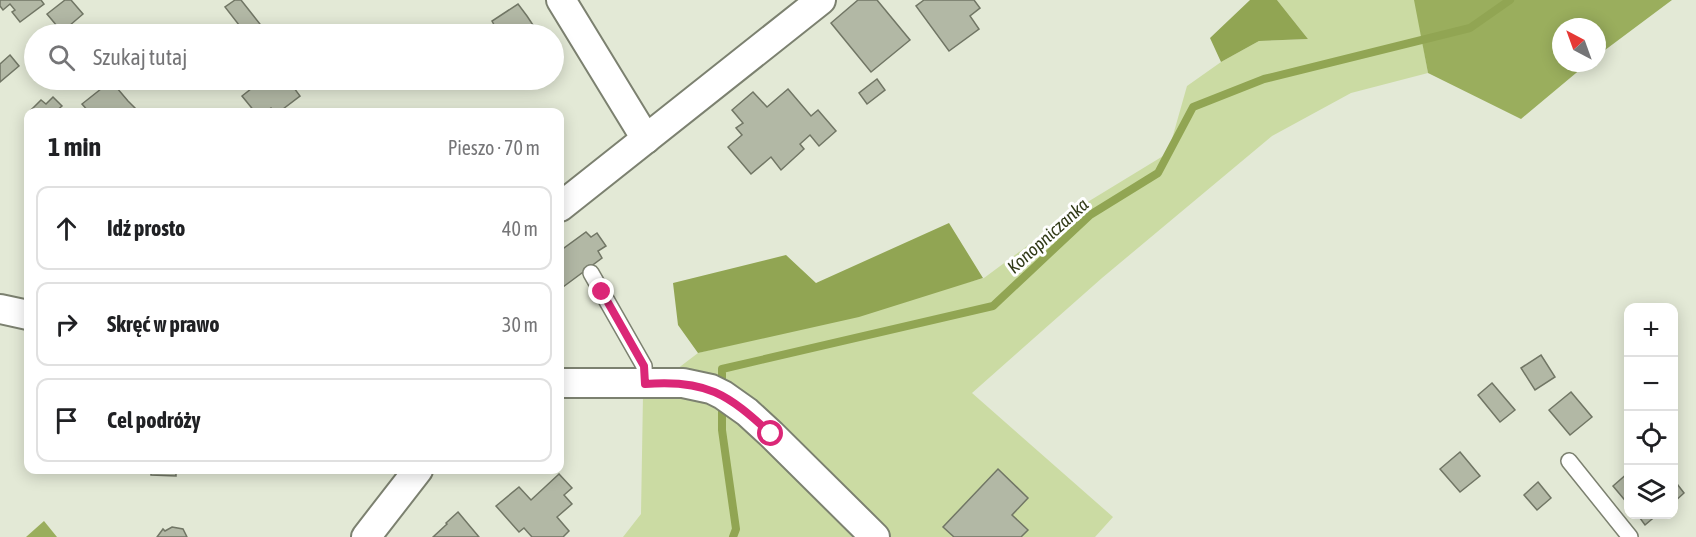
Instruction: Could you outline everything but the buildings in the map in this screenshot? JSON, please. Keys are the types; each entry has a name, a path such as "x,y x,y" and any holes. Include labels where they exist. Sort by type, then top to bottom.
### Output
{"street":[{"path":"561,0 646,139"},
{"path":"564,204 821,0"},
{"path":"0,309 24,314"},
{"path":"564,382 683,383 722,395 771,434 875,537"},
{"path":"366,537 415,474"}],"lane":[{"path":"591,273 644,366 645,384"},
{"path":"1569,461 1630,537"}],"shaded area":[{"path":"1250,0 1277,0 1308,39 1259,41 1221,62 1210,38"},
{"path":"1277,0 1415,0 1428,73 1351,93 1272,136 1102,278 972,393 1113,517 1095,537 623,537 641,514 643,395 698,353 984,278 1081,206 1168,153 1187,86 1221,62 1259,41 1308,39"},
{"path":"1414,0 1672,0 1606,49 1606,18 1552,18 1552,72 1577,72 1521,119 1428,73"},
{"path":"949,223 983,278 859,317 698,353 678,325 673,283 786,255 816,283"},
{"path":"44,521 57,537 26,537"}],"waterway":[{"name":"Konopniczanka","path":"722,387 722,369 993,306 1090,215 1158,173 1193,107 1264,79 1470,28 1510,0"},
{"name":"Konopniczanka","path":"722,402 722,430 736,529 733,537"}],"route":[{"path":"602,292 644,366 645,384 683,383 711,389 733,401 771,434"}]}
